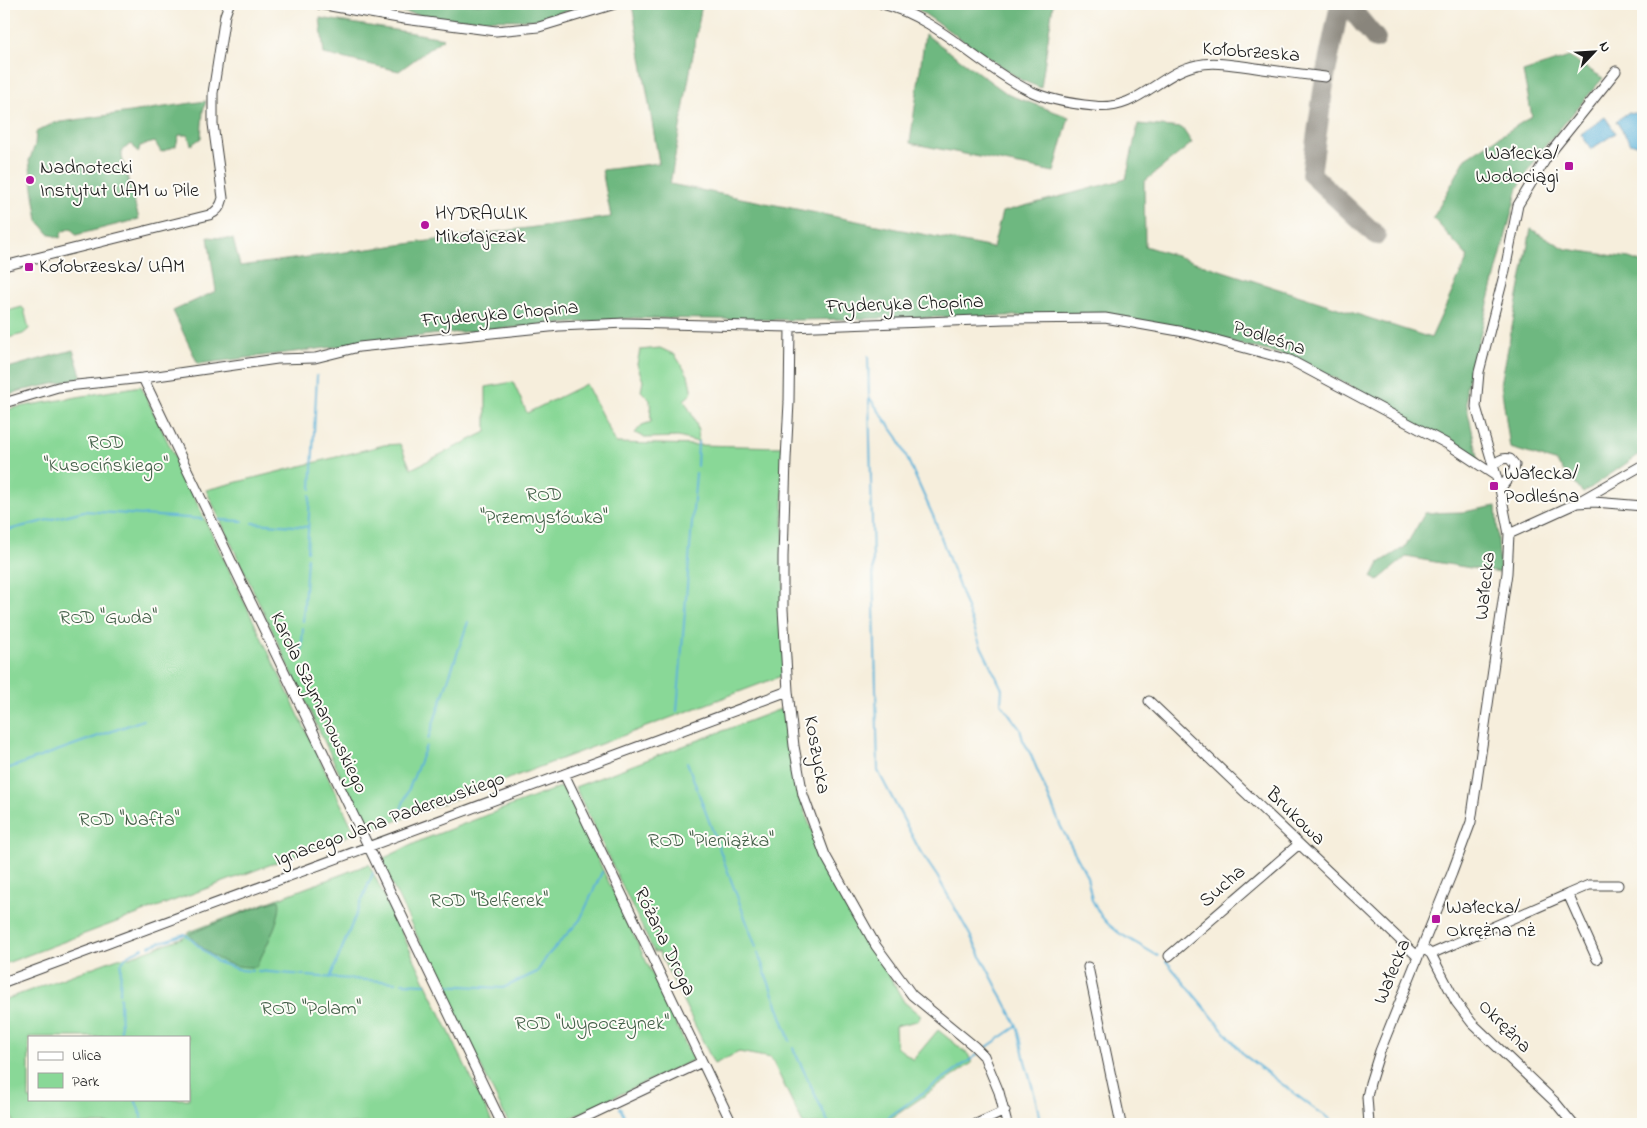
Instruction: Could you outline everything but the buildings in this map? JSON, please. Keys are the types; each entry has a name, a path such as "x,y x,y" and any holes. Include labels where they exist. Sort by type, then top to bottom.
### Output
{"street":[{"path":"4,266 209,215 218,209 222,204 223,198 213,124 213,93 223,23 229,4"},
{"path":"319,4 404,20 496,31 539,27 615,4"},
{"name":"Kołobrzeska","path":"882,4 905,12 936,28 1029,91 1054,100 1095,107 1111,107 1125,103 1141,96 1180,71 1199,64 1208,63 1325,77"},
{"name":"Wałecka","path":"1369,1124 1367,1097 1380,1051 1471,822 1506,583 1509,534 1500,488 1476,407 1479,372 1504,275 1518,204 1547,157 1616,71"},
{"name":"Podleśna","path":"1005,319 1105,318 1190,333 1290,360 1449,445 1496,476"},
{"name":"Fryderyka Chopina","path":"4,403 58,387 143,378 277,359 315,358 358,347 560,326 625,323 790,327 1005,319"},
{"name":"Koszycka","path":"790,327 783,609 788,691 794,746 803,795 825,855 876,946 912,995 984,1056 1005,1111 1007,1124"},
{"name":"Karola Szymanowskiego","path":"143,378 502,1124"},
{"path":"1493,466 1504,458 1510,459 1515,465 1514,471 1500,488"},
{"path":"1509,534 1577,503 1643,465"},
{"path":"1577,503 1594,502 1643,506"},
{"name":"Ignacego Jana Paderewskiego","path":"4,982 788,691"},
{"name":"Brukowa","path":"1149,701 1418,957"},
{"name":"Różana Droga","path":"564,774 732,1124"},
{"name":"Sucha","path":"1169,956 1299,844"},
{"path":"1431,954 1589,885 1618,885"},
{"path":"1568,894 1597,959"},
{"name":"Okrężna","path":"1422,947 1431,954 1456,1002 1472,1023 1555,1102 1573,1124"},
{"path":"1088,967 1121,1124"},
{"path":"571,1124 702,1062"},
{"path":"976,1124 1005,1111"}],"green space":[{"path":"355,4 592,4 533,20 443,19"},
{"path":"632,4 702,4 670,184 993,248 1002,212 1126,179 1138,124 1182,128 1192,143 1144,182 1145,246 1431,338 1468,257 1433,218 1466,158 1532,116 1523,72 1569,57 1603,78 1541,151 1518,188 1466,389 1467,408 1479,461 1345,383 1280,354 1108,314 797,320 634,318 438,334 198,364 173,311 216,291 208,237 233,239 240,266 611,217 602,170 659,163"},
{"path":"910,4 1053,4 1041,88 1021,80"},
{"path":"320,18 444,38 399,71 324,54"},
{"path":"925,34 1009,95 1069,117 1054,172 910,143"},
{"path":"206,101 203,111 201,138 191,145 188,135 179,135 176,146 161,152 155,142 140,146 138,153 132,144 122,150 122,157 139,219 76,235 71,228 62,232 60,238 49,234 38,221 29,161 35,145 36,132 54,123"},
{"path":"1531,229 1566,249 1629,258 1643,263 1643,452 1583,493 1555,461 1510,448 1501,384"},
{"path":"22,307 29,329 23,334 4,339 4,312"},
{"path":"660,348 675,355 688,375 692,393 684,400 697,426 698,442 678,437 645,438 635,433 642,425 651,422 650,400 641,391 643,381 637,364 640,350"},
{"path":"73,350 82,378 20,391 4,397 4,369"},
{"name":"ROD \"Przemysłówka\"","path":"513,382 527,413 586,384 616,443 783,447 784,675 367,832 206,490 384,445 400,444 411,469 486,432 486,387"},
{"path":"141,386 355,833 4,964 4,411"},
{"path":"1496,506 1500,573 1406,557 1377,581 1372,577 1379,563 1405,547 1425,513 1463,512"},
{"name":"ROD \"Pieniążka\"","path":"786,707 791,756 799,793 828,871 904,1002 921,1016 917,1021 895,1026 896,1046 913,1060 938,1030 968,1054 972,1063 883,1124 803,1124 771,1058 739,1052 714,1064 659,952 654,952 575,787"},
{"path":"560,787 565,790 693,1060 557,1124 509,1124 380,860 422,840"},
{"name":"ROD \"Polam\"","path":"369,864 493,1124 14,1124 4,1089 4,1000 118,958 130,957 184,937 189,932"},
{"path":"279,900 280,906 276,924 256,967 226,963 204,949 189,934 265,904"}],"water":[{"path":"1629,112 1643,115 1643,147 1630,143 1616,121"},
{"path":"1605,117 1616,133 1591,149 1581,134"}],"waterway":[{"path":"868,356 878,771 920,851 937,876 970,935 1017,1026 1036,1100 1040,1124"},
{"path":"311,489 317,376"},
{"path":"869,397 898,438 934,518 980,644 1002,689 1001,703 1020,729 1061,827 1087,876 1092,900 1108,924 1119,933 1158,956"},
{"path":"697,466 698,442"},
{"path":"677,711 696,473"},
{"path":"307,551 310,495"},
{"path":"4,531 84,511 202,519"},
{"path":"219,520 243,521"},
{"path":"253,523 308,527"},
{"path":"303,621 307,558"},
{"path":"428,739 468,622"},
{"path":"301,658 303,628"},
{"path":"4,770 143,720"},
{"path":"399,814 426,746"},
{"path":"687,762 756,947"},
{"path":"440,985 503,988 537,972 548,955 580,920 602,872"},
{"path":"330,978 373,873"},
{"path":"149,946 185,934 217,962 241,970 252,971"},
{"path":"120,993 121,964 128,955 143,948"},
{"path":"758,953 790,1041"},
{"path":"1166,961 1244,1055 1312,1107 1338,1124"},
{"path":"258,971 304,975"},
{"path":"307,976 396,982"},
{"path":"402,983 425,984"},
{"path":"120,997 121,1036"},
{"path":"987,1047 1016,1027"},
{"path":"793,1048 829,1124"},
{"path":"874,1124 880,1123 977,1055"},
{"path":"135,1100 144,1124"},
{"path":"620,1108 628,1124"}],"taxiway":[{"path":"1340,4 1325,77 1311,174 1376,235"},
{"path":"1347,4 1376,39"}],"place":[{"name":"Wałecka/ Wodociągi","path":"1569,166"},
{"name":"Nadnotecki Instytut UAM w Pile","path":"30,180"},
{"name":"HYDRAULIK Mikołajczak","path":"425,225"},
{"name":"Kołobrzeska/ UAM","path":"29,267"},
{"name":"Wałecka/ Podleśna","path":"1494,486"},
{"name":"Wałecka/ Okrężna nż","path":"1436,919"}],"park label":[{"name":"ROD \"Kusocińskiego\"","path":"106,454"},
{"name":"ROD \"Gwda\"","path":"108,618"},
{"name":"ROD \"Nafta\"","path":"129,820"},
{"name":"ROD \"Belferek\"","path":"489,901"},
{"name":"ROD \"Wypoczynek\"","path":"592,1024"}]}
